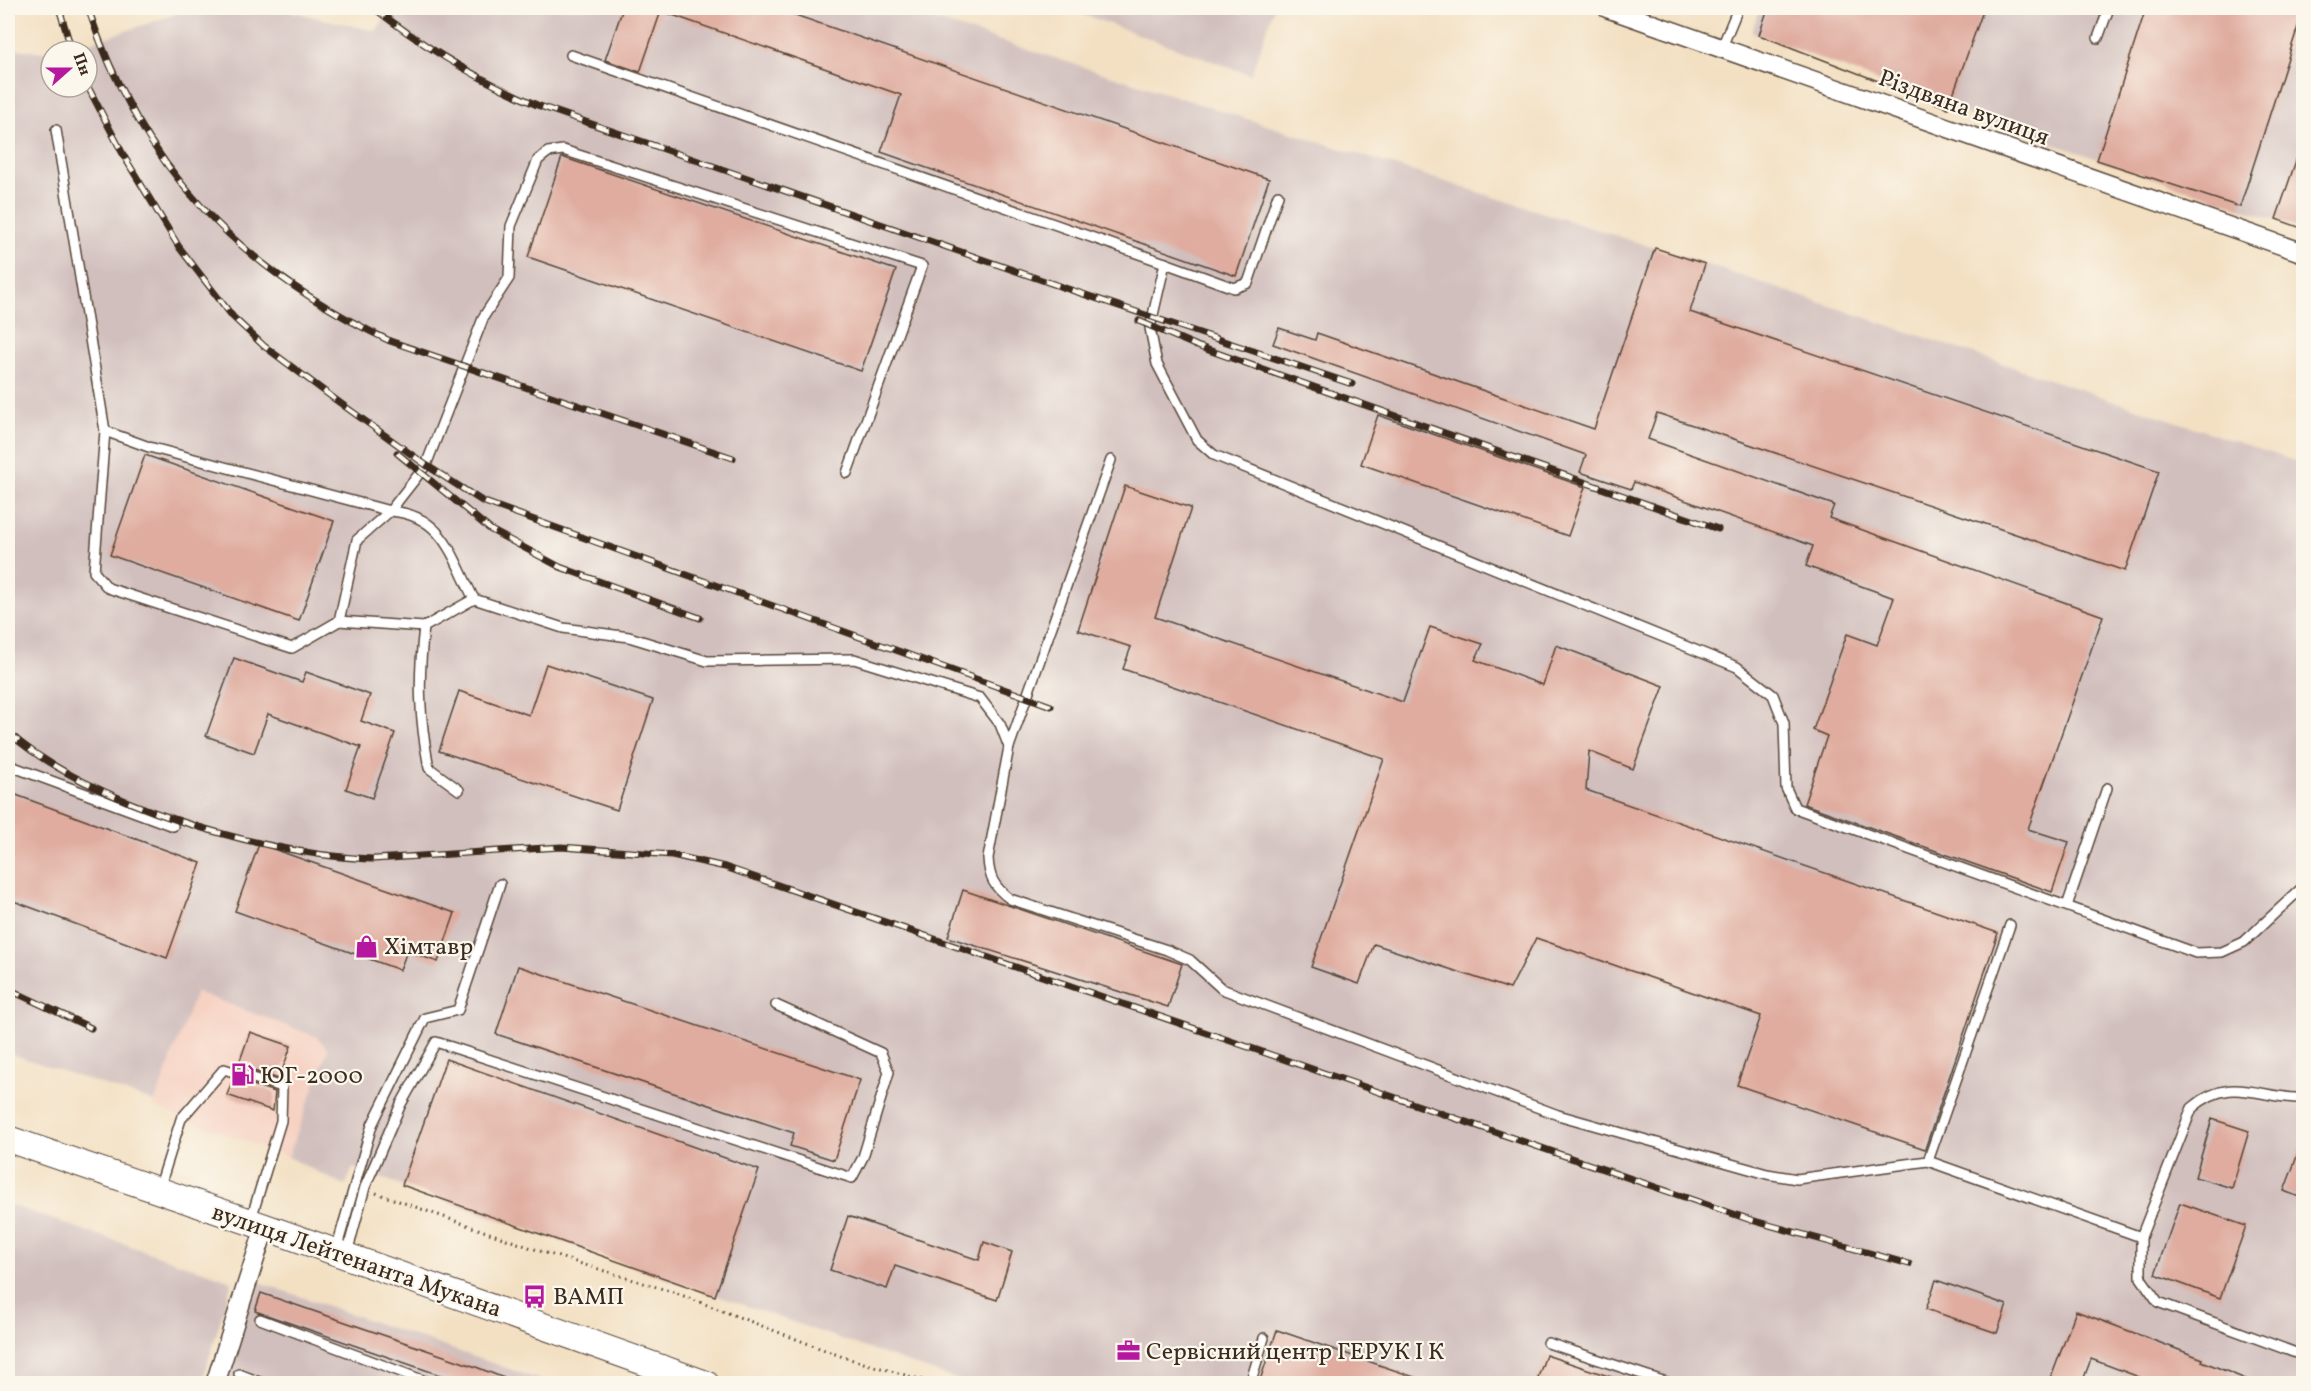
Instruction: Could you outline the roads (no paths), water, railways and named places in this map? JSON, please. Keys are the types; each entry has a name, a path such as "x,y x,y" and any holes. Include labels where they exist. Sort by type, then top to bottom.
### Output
{"main road":[{"name":"вулиця Лейтенанта Мукана","path":"8,1139 258,1224 706,1383"}],"street":[{"name":"Різдвяна вулиця","path":"1607,8 2304,253"},
{"path":"215,1383 258,1224"}],"lane":[{"path":"1722,47 1738,8"},
{"path":"2098,38 2109,8"},
{"path":"571,55 1234,288 1248,283 1278,195"},
{"path":"56,130 105,431 94,572 108,588 292,648 339,621 424,627 474,599"},
{"path":"339,621 357,540 390,511 426,465 484,316 509,278 511,226 538,160 548,152 563,150 922,266 847,474"},
{"path":"1165,264 1150,328 1157,364 1197,440 1214,455 1737,667 1773,695 1784,723 1786,788 1795,808 2196,953 2222,952 2244,942 2304,886"},
{"path":"105,431 149,447 390,511 411,513 439,531 474,599 563,628 629,637 707,661 854,659 980,698 1000,724 1009,747"},
{"path":"1111,460 1009,747 987,858 988,874 995,887 1010,899 1167,950 1190,960 1222,989 1569,1118 1767,1174 1797,1179 1928,1161 2141,1237"},
{"path":"424,627 420,719 429,768 459,790"},
{"path":"8,765 173,826"},
{"path":"2067,906 2107,788"},
{"path":"341,1254 372,1125 425,1018 458,1010 500,884"},
{"path":"1928,1161 2010,925"},
{"path":"341,1254 364,1190 401,1104 436,1042 852,1178 863,1157 889,1072 881,1053 776,1005"},
{"path":"159,1191 181,1119 224,1069 282,1087 281,1121 258,1224"},
{"path":"2304,1098 2244,1089 2205,1096 2192,1108 2141,1237 2141,1278 2158,1302 2304,1356"},
{"path":"260,1319 433,1383"},
{"path":"1250,1383 1264,1338"},
{"path":"1548,1343 1672,1383"},
{"path":"238,1374 265,1383"}],"railway":[{"path":"59,8 68,39"},
{"path":"88,8 110,65 136,117 167,165 202,207 242,246 287,281 336,313 390,341 733,458"},
{"path":"374,8 452,62 537,105 1065,288 1352,384"},
{"path":"94,99 125,158 179,247 233,317 264,346 336,400 426,465 482,501 1051,706"},
{"path":"1139,321 1197,346 1718,529"},
{"path":"397,453 491,530 560,567 700,618"},
{"path":"8,732 42,758 83,782 131,803 233,837 284,848 332,856 374,859 561,847 672,855 725,867 1751,1220 1909,1264"},
{"path":"8,989 91,1028"}],"place":[{"name":"Хімтавр","path":"366,946"},
{"name":"ЮГ-2000","path":"242,1075"},
{"name":"ВАМП","path":"535,1296"},
{"name":"Сервісний центр ГЕРУК І К","path":"1128,1351"}]}
